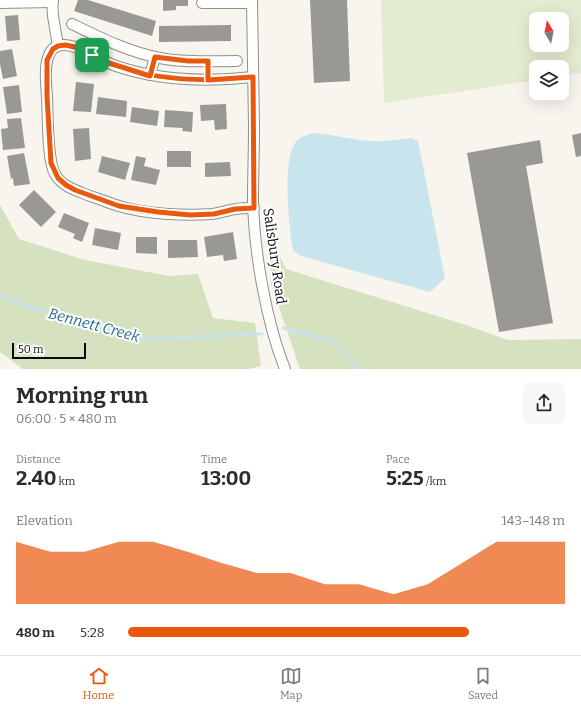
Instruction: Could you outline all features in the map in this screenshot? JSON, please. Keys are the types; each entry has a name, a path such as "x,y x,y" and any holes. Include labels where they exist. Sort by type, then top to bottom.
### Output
{"street":[{"path":"0,3 52,1 58,46"},
{"path":"202,3 252,2"},
{"name":"Salisbury Road","path":"252,2 254,208 256,244 272,326 279,355 285,369"},
{"path":"72,24 124,48 155,57 188,61 237,61"},
{"path":"92,55 100,38"},
{"path":"253,77 208,80 150,76 115,65 75,47 65,45 58,46 49,54 47,60 47,96 51,163 58,178 66,185 75,190 119,206 158,212 190,215 214,214 235,209 254,208"},
{"path":"150,76 155,57"},
{"path":"208,61 208,80"}],"green space":[{"path":"381,0 581,0 581,73 569,75 569,60 529,60 529,81 384,103"},
{"path":"0,205 19,239 85,260 169,276 198,274 213,318 255,323 261,366 248,369 23,369 0,352"},
{"path":"270,236 286,269 466,325 508,340 581,339 581,369 300,369 271,284"}],"water":[{"path":"313,133 367,141 412,138 418,141 445,278 430,292 301,256 293,250 288,195 291,152 298,139"}],"building":[{"path":"78,0 88,0 156,21 152,36 74,11"},
{"path":"163,0 188,0 188,6 176,6 176,10 163,11"},
{"path":"310,0 347,0 350,81 314,83"},
{"path":"18,15 20,40 7,41 5,16"},
{"path":"231,25 231,41 159,42 159,26"},
{"path":"12,49 17,76 3,79 0,64 0,51"},
{"path":"76,82 94,84 91,112 73,111"},
{"path":"19,85 22,112 7,114 3,87"},
{"path":"98,97 127,101 126,117 96,114"},
{"path":"226,104 227,129 215,130 214,120 201,121 200,105"},
{"path":"132,107 159,111 157,126 130,122"},
{"path":"165,110 193,112 192,132 182,131 183,128 164,127"},
{"path":"21,118 25,148 3,150 1,129 8,128 7,119"},
{"path":"89,128 91,159 75,161 73,129"},
{"path":"581,133 581,156 576,157 572,135"},
{"path":"540,140 543,163 526,166 553,323 499,332 467,153"},
{"path":"167,151 191,151 191,167 167,167"},
{"path":"24,153 30,184 14,186 13,178 11,179 7,156"},
{"path":"102,156 130,163 125,180 98,172"},
{"path":"136,156 146,158 144,166 160,170 156,185 131,180"},
{"path":"230,162 231,176 205,177 205,163"},
{"path":"34,190 56,212 41,227 19,205"},
{"path":"64,213 89,223 82,242 73,238 75,234 58,227"},
{"path":"95,228 121,233 118,250 92,245"},
{"path":"233,232 237,259 224,261 223,255 207,257 204,237"},
{"path":"136,237 157,237 157,254 136,253"},
{"path":"168,240 197,240 198,257 168,258"}],"waterway":[{"name":"Bennett Creek","path":"0,295 20,304 145,339 262,334"},
{"name":"Bennett Creek","path":"283,328 333,341 360,369"}],"cycle path":[{"path":"253,77 201,80 150,75 116,66 79,48 64,45 57,46 52,50 47,61 46,69 48,137 52,167 58,178 66,185 90,196 119,206 152,213 201,215 254,208"}],"route":[{"path":"65,45 75,47 92,55 127,70 150,76 155,57 188,61 208,61 208,80 253,77 254,208 235,209 214,214 190,215 130,208 119,206 75,190 58,178 51,163 47,96 47,60 53,49 58,46 65,45"}]}
